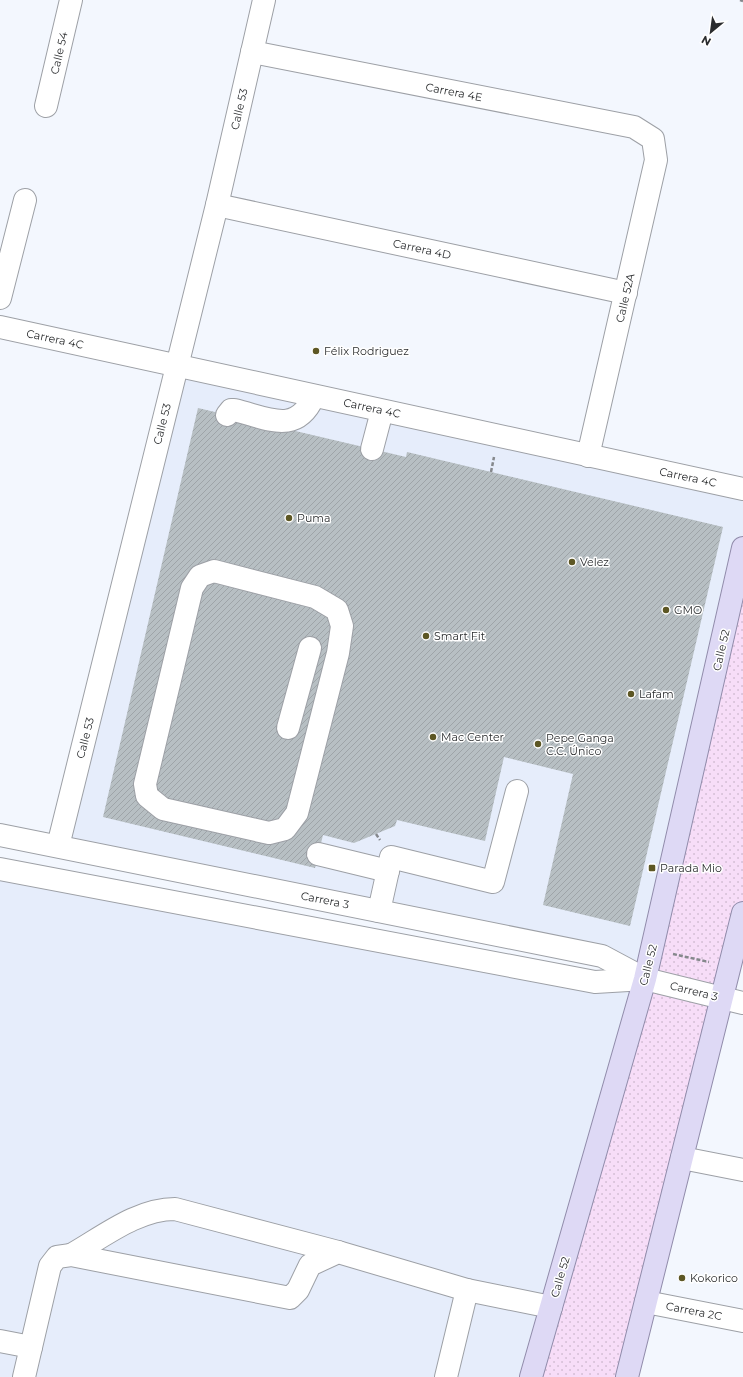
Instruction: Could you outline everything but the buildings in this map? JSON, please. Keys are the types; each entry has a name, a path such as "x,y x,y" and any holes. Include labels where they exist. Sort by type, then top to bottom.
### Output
{"main road":[{"name":"Calle 52","path":"531,1377 645,979 743,548"},
{"path":"627,1377 743,913"}],"street":[{"name":"Calle 54","path":"46,106 71,0"},
{"name":"Calle 53","path":"58,846 217,205 264,0"},
{"name":"Carrera 4E","path":"252,52 634,127 653,139"},
{"name":"Calle 52A","path":"588,456 656,160 653,139"},
{"path":"0,298 24,200"},
{"name":"Carrera 4D","path":"217,205 626,293"},
{"name":"Carrera 4C","path":"0,327 743,490"},
{"path":"228,415 231,410 234,410 283,422 297,418 308,409 314,396"},
{"path":"372,449 382,411"},
{"path":"214,571 315,597 337,610 342,626 338,653 297,814 285,829 269,833 163,809 147,796 145,784 165,697 192,588 200,576 214,571"},
{"path":"288,728 310,648"},
{"path":"379,911 391,857 493,882 517,791"},
{"name":"Carrera 3","path":"0,835 602,956 645,979 743,1002"},
{"path":"318,854 388,871"},
{"name":"Carrera 3","path":"0,869 595,982 645,979"},
{"path":"682,1158 743,1170"},
{"path":"71,1255 143,1214 160,1209 175,1209 338,1252 467,1290 551,1307"},
{"path":"24,1377 50,1266 57,1257 71,1255 290,1298 298,1290 310,1265 338,1252"},
{"path":"446,1377 467,1290"},
{"name":"Carrera 2C","path":"646,1302 743,1321"},
{"path":"0,1340 31,1347"}],"shaded area":[{"path":"177,366 743,489 743,548 645,979 531,1377 0,1377 0,869 595,982 644,979 601,956 58,846"},
{"path":"743,548 743,913 627,1377 531,1377 636,1010"}],"place":[{"name":"Félix Rodriguez","path":"316,351"},
{"name":"Puma","path":"289,518"},
{"name":"Velez","path":"572,562"},
{"name":"GMO","path":"666,610"},
{"name":"Smart Fit","path":"426,636"},
{"name":"Lafam","path":"631,694"},
{"name":"Mac Center","path":"433,737"},
{"name":"Pepe Ganga C.C. Único","path":"538,744"},
{"name":"Parada Mio","path":"652,868"},
{"name":"Kokorico","path":"682,1278"}]}
